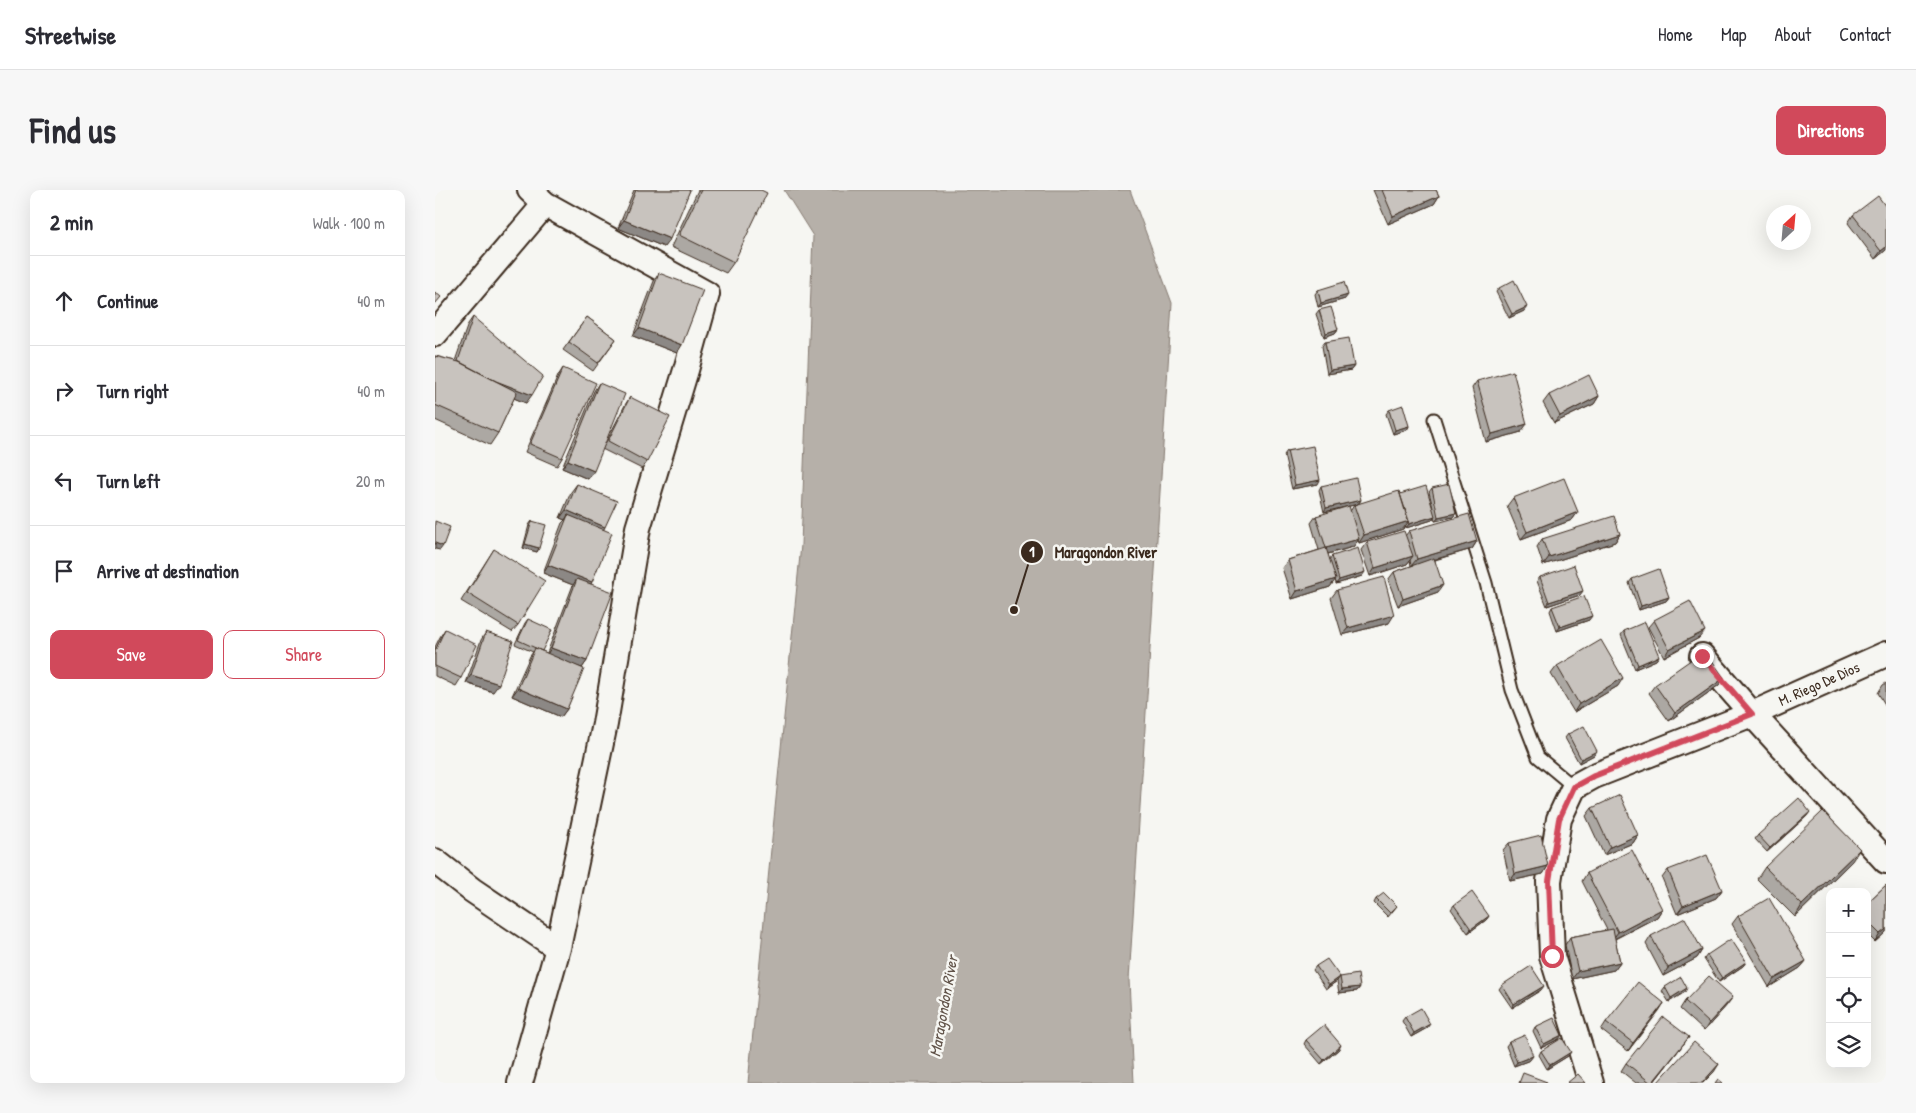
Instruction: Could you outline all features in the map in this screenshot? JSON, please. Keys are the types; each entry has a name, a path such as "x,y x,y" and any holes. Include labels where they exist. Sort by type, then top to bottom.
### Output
{"street":[{"path":"435,334 537,197 707,294 637,528 605,724 558,948 520,1083"},
{"name":"M. Riego De Dios","path":"1574,787 1594,776 1752,714 1886,654"},
{"path":"1702,656 1752,714 1886,861"},
{"path":"1574,787 1559,819 1549,881 1552,956 1591,1083"},
{"path":"435,861 472,890 558,948"}],"lane":[{"path":"1434,419 1487,583 1516,699 1538,757 1574,787"}],"water":[{"path":"784,190 1130,190 1172,303 1129,980 1134,1083 748,1083 801,545 813,236"}],"building":[{"path":"636,190 690,190 670,239 624,220"},
{"path":"701,190 761,190 767,193 734,262 679,235"},
{"path":"1382,190 1436,190 1439,196 1393,216"},
{"path":"1878,196 1886,207 1886,247 1881,251 1853,215"},
{"path":"659,273 703,290 682,345 639,328"},
{"path":"1514,280 1527,307 1512,314 1499,288"},
{"path":"1344,282 1348,295 1321,303 1318,290"},
{"path":"435,292 441,297 435,304"},
{"path":"1331,307 1338,329 1326,333 1319,310"},
{"path":"473,317 543,376 532,395 496,381 458,361"},
{"path":"587,317 616,339 598,363 569,342"},
{"path":"1349,338 1354,366 1330,370 1325,342"},
{"path":"435,356 459,362 517,392 498,433 435,405"},
{"path":"563,368 596,383 562,458 530,444"},
{"path":"1513,371 1527,424 1492,434 1477,381"},
{"path":"1589,375 1599,396 1560,416 1549,395"},
{"path":"599,383 625,394 594,471 568,460"},
{"path":"630,397 670,417 647,462 608,441"},
{"path":"1403,405 1409,426 1395,430 1389,410"},
{"path":"1313,446 1320,480 1295,485 1287,451"},
{"path":"1356,478 1361,500 1326,508 1321,486"},
{"path":"1564,478 1578,512 1527,532 1513,498"},
{"path":"577,484 617,501 605,527 566,510"},
{"path":"1449,484 1456,513 1438,517 1432,488"},
{"path":"1426,486 1435,516 1409,524 1400,494"},
{"path":"1399,491 1409,521 1364,535 1354,505"},
{"path":"1349,506 1359,539 1326,548 1316,516"},
{"path":"1469,514 1477,541 1417,559 1409,531"},
{"path":"568,515 612,533 592,582 548,565"},
{"path":"1614,516 1620,534 1549,557 1542,539"},
{"path":"435,521 450,527 443,546 435,543"},
{"path":"532,521 546,525 539,548 525,544"},
{"path":"1404,531 1413,556 1375,568 1367,542"},
{"path":"1326,548 1336,579 1297,591 1288,560"},
{"path":"1358,548 1365,572 1339,580 1332,556"},
{"path":"494,549 545,581 518,625 467,593"},
{"path":"1434,558 1443,585 1403,599 1394,572"},
{"path":"1574,565 1583,591 1549,602 1540,577"},
{"path":"1659,569 1669,597 1641,606 1632,579"},
{"path":"1384,577 1394,615 1348,628 1337,590"},
{"path":"577,579 613,592 587,661 551,648"},
{"path":"1584,596 1592,616 1560,627 1552,607"},
{"path":"1690,601 1705,631 1669,649 1654,620"},
{"path":"528,619 552,630 542,651 518,640"},
{"path":"1645,622 1659,656 1638,665 1624,631"},
{"path":"445,629 477,645 461,678 435,666 435,651"},
{"path":"486,632 513,641 499,684 471,675"},
{"path":"1601,640 1623,678 1579,704 1557,666"},
{"path":"535,648 584,669 567,709 518,688"},
{"path":"1705,650 1724,678 1675,713 1655,685"},
{"path":"1584,726 1597,751 1581,759 1568,734"},
{"path":"1620,795 1638,835 1610,847 1592,808"},
{"path":"1799,798 1810,812 1770,848 1758,835"},
{"path":"1823,811 1860,849 1802,905 1765,867"},
{"path":"1541,835 1548,866 1515,874 1509,843"},
{"path":"1632,850 1662,909 1618,932 1587,873"},
{"path":"1707,855 1722,890 1683,906 1668,870"},
{"path":"1886,885 1886,929 1880,934 1871,925 1871,899"},
{"path":"1472,892 1489,916 1471,929 1454,905"},
{"path":"1384,893 1397,906 1390,913 1376,899"},
{"path":"1769,898 1806,961 1774,979 1738,916"},
{"path":"1685,918 1702,950 1668,968 1651,936"},
{"path":"1613,929 1620,962 1578,971 1570,937"},
{"path":"1731,939 1746,962 1722,978 1707,955"},
{"path":"1327,959 1340,977 1329,985 1316,966"},
{"path":"1531,966 1544,986 1514,1004 1502,985"},
{"path":"1358,974 1360,987 1342,989 1340,977"},
{"path":"1709,976 1733,997 1709,1023 1685,1001"},
{"path":"1681,977 1687,988 1671,998 1665,987"},
{"path":"1638,982 1664,1003 1633,1043 1606,1022"},
{"path":"1421,1008 1430,1024 1414,1033 1405,1017"},
{"path":"1663,1017 1689,1037 1651,1083 1626,1063"},
{"path":"1554,1018 1562,1035 1544,1044 1535,1027"},
{"path":"1324,1025 1341,1045 1324,1060 1306,1040"},
{"path":"1525,1035 1533,1056 1517,1062 1509,1042"},
{"path":"1562,1038 1571,1052 1550,1065 1541,1051"},
{"path":"1694,1042 1719,1064 1702,1083 1657,1083"},
{"path":"1523,1073 1547,1082 1547,1083 1519,1083"},
{"path":"1578,1074 1586,1083 1567,1083"},
{"path":"1718,1079 1723,1083 1715,1083"}],"place":[{"name":"Maragondon River","path":"1014,610"}],"route":[{"path":"1552,956 1549,881 1559,819 1574,787 1594,776 1752,714 1702,656"}]}
